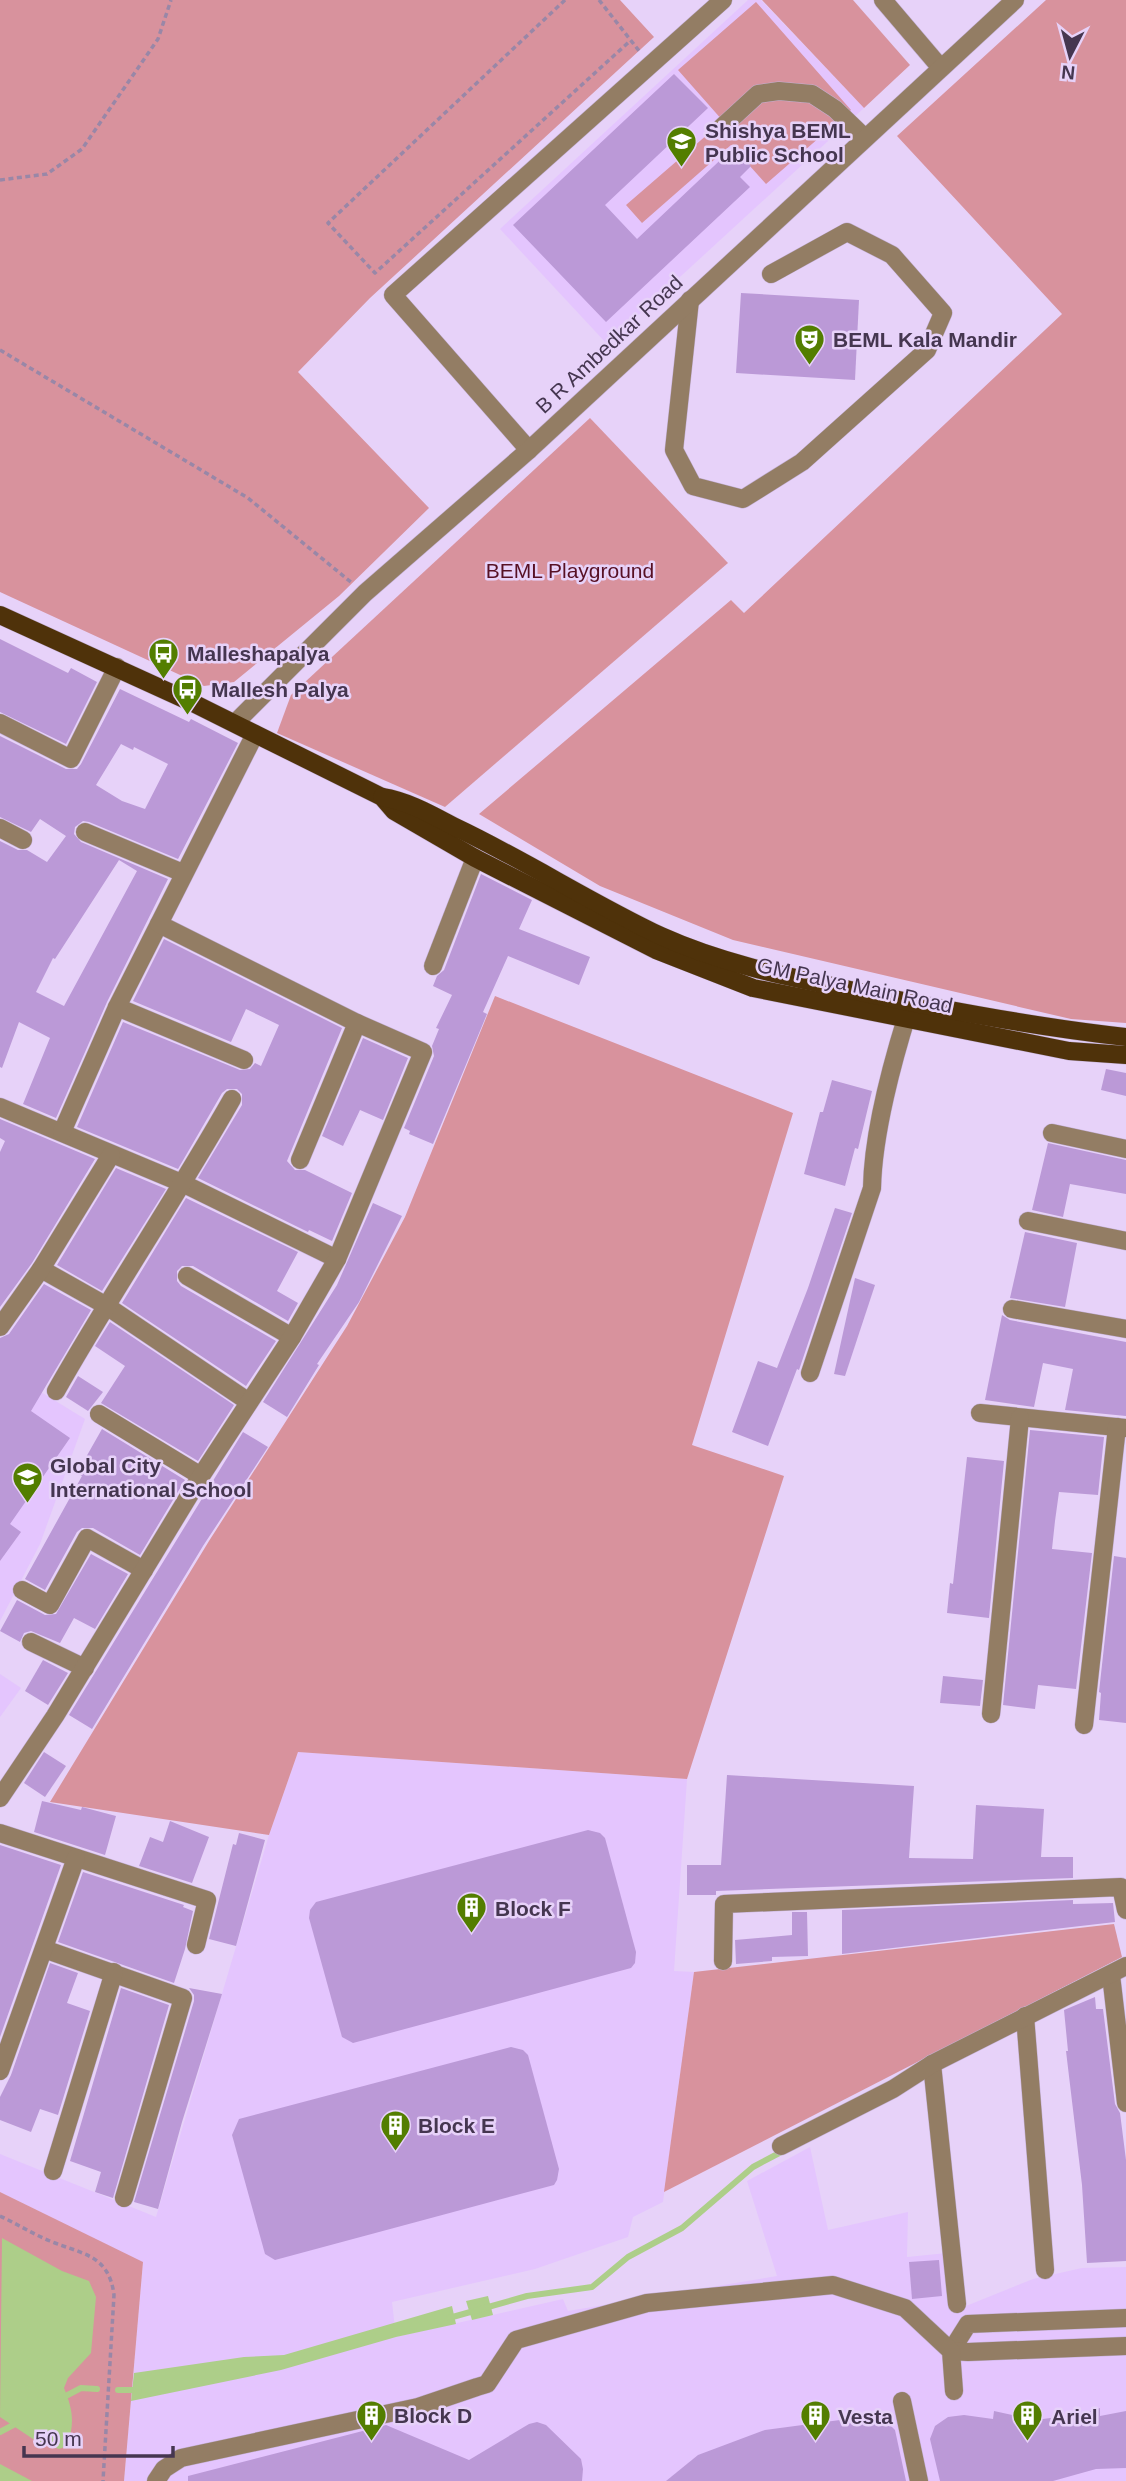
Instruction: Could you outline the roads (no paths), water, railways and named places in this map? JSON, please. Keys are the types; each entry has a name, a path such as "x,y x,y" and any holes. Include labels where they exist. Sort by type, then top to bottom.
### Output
{"main road":[{"path":"0,615 235,723 382,797 400,800 479,838 660,936 708,956 908,1011 1126,1037"},
{"name":"GM Palya Main Road","path":"382,797 394,811 475,858 656,950 753,988 908,1011 1069,1051 1126,1055"}],"street":[{"path":"529,450 393,295 723,0"},
{"path":"883,0 940,67"},
{"name":"B R Ambedkar Road","path":"235,723 365,593 529,450 1015,0"},
{"path":"721,128 758,94 779,91 812,94 835,109 864,138"},
{"path":"690,300 674,450 693,486 743,499 802,462 927,350 943,313 892,256 847,232 771,274"},
{"path":"0,723 71,759 117,667"},
{"path":"62,1132 117,1007 255,734"},
{"path":"0,828 23,840"},
{"path":"85,832 183,873"},
{"path":"433,966 475,858"},
{"path":"0,1798 85,1668 201,1476 292,1337 337,1259 423,1052 357,1023 159,924"},
{"path":"117,1007 244,1060"},
{"path":"810,1373 872,1188 872,1163 908,1011"},
{"path":"300,1160 357,1023"},
{"path":"56,1391 105,1305 184,1184 232,1099"},
{"path":"0,1107 184,1184 337,1259"},
{"path":"1052,1133 1126,1149"},
{"path":"0,1327 41,1269 111,1155"},
{"path":"1028,1221 1126,1241"},
{"path":"41,1269 105,1305 249,1402"},
{"path":"187,1276 292,1337"},
{"path":"1012,1309 1126,1329"},
{"path":"980,1413 1121,1428 1084,1725"},
{"path":"99,1414 201,1476"},
{"path":"991,1714 1020,1418"},
{"path":"22,1590 50,1605 87,1538 144,1570"},
{"path":"31,1642 85,1668"},
{"path":"0,1833 207,1900 196,1945"},
{"path":"0,2071 76,1858"},
{"path":"723,1961 724,1904 1121,1887 1126,1910"},
{"path":"44,1949 183,1998 124,2198"},
{"path":"781,2146 893,2089 932,2064 1119,1971 1126,2103"},
{"path":"53,2171 114,1972"},
{"path":"1025,2016 1045,2270"},
{"path":"932,2064 957,2304"},
{"path":"156,2481 163,2469 181,2458 418,2407 487,2384 516,2340 648,2303 834,2285 905,2308 951,2351 1126,2346"},
{"path":"954,2391 951,2351 968,2324 1126,2318"},
{"path":"902,2400 919,2481"}],"waterway":[{"path":"449,2318 527,2296 592,2287 628,2257 682,2228 753,2167 785,2150"},
{"path":"60,2399 81,2388 97,2389"},
{"path":"118,2390 139,2390"},
{"path":"0,2432 17,2423"}],"place":[{"name":"Shishya BEML Public School","path":"682,169"},
{"name":"BEML Kala Mandir","path":"810,366"},
{"name":"Malleshapalya","path":"164,680"},
{"name":"Mallesh Palya","path":"188,716"},
{"name":"Global City International School","path":"27,1504"},
{"name":"Block F","path":"472,1935"},
{"name":"Block E","path":"395,2152"},
{"name":"Block D","path":"371,2442"},
{"name":"Vesta","path":"815,2443"},
{"name":"Ariel","path":"1028,2443"}],"park label":[{"name":"BEML Playground","path":"570,570"}]}
